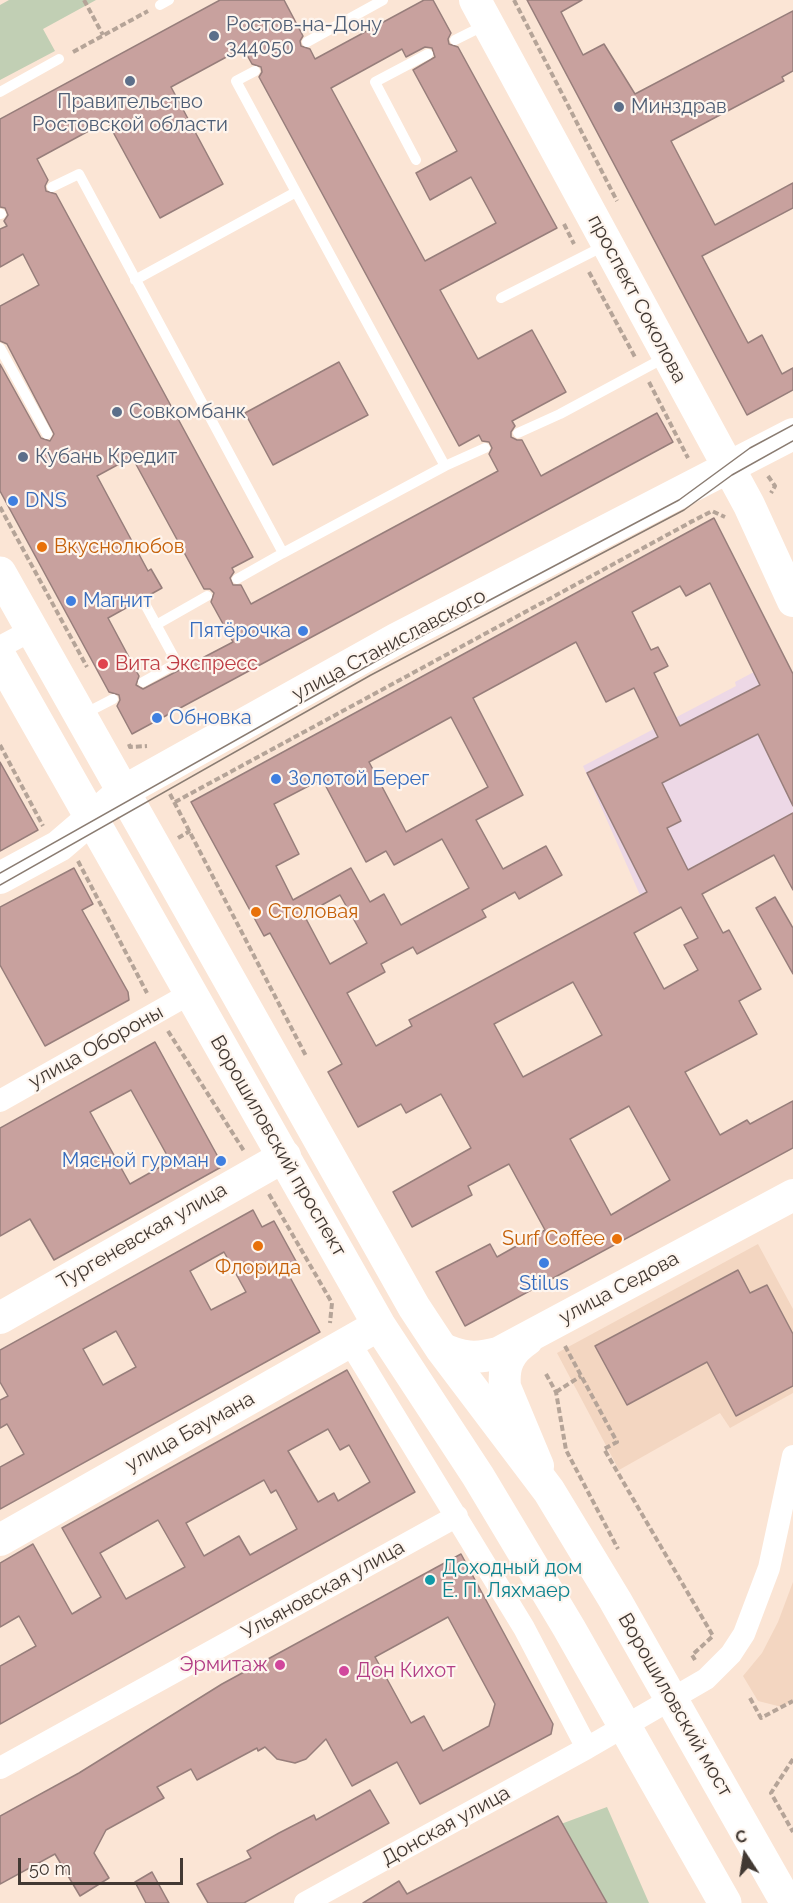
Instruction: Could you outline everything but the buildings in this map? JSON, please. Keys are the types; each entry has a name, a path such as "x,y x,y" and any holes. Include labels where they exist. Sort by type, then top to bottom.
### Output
{"main road":[{"name":"Ворошиловский проспект","path":"0,573 414,1307 441,1348 549,1491"},
{"name":"Ворошиловский проспект","path":"0,657 380,1325 478,1476 569,1628 725,1903"},
{"name":"Ворошиловский мост","path":"549,1491 615,1600 787,1903"}],"street":[{"name":"проспект Соколова","path":"481,12 749,505 793,601"},
{"name":"улица Станиславского","path":"0,878 117,781 157,772 396,639 727,466 793,434"},
{"path":"0,647 32,630"},
{"name":"улица Обороны","path":"0,1101 191,993"},
{"name":"Тургеневская улица","path":"0,1318 285,1156"},
{"name":"улица Седова","path":"441,1348 460,1357 482,1358 498,1353 793,1195"},
{"path":"549,1491 505,1388 504,1374 515,1348 553,1323"},
{"name":"улица Баумана","path":"0,1539 380,1325"},
{"path":"345,1345 457,1516 524,1628 587,1748"},
{"name":"Донская улица","path":"305,1903 587,1748 706,1678 731,1654 744,1634 769,1568 789,1464 793,1456"},
{"name":"Ульяновская улица","path":"0,1768 457,1516"}],"lane":[{"path":"307,42 384,0"},
{"path":"455,40 481,12"},
{"path":"416,160 375,82 428,54"},
{"path":"0,92 59,60"},
{"path":"255,70 236,81 445,466"},
{"path":"52,188 79,174 283,553"},
{"path":"135,280 296,192"},
{"path":"501,298 607,245"},
{"path":"0,348 47,434"},
{"path":"518,433 560,414 667,356"},
{"path":"237,579 445,466 485,448"},
{"path":"156,625 207,596"},
{"path":"143,682 177,663 146,606"},
{"path":"80,716 113,699"}],"path":[{"path":"84,0 104,35"},
{"path":"59,60 164,2"},
{"path":"175,802 691,522"},
{"path":"0,745 68,863 76,858 157,1013 256,1171 332,1303 330,1325 345,1345"},
{"path":"117,781 144,748 175,802 309,1060"},
{"path":"51,836 86,807"},
{"path":"553,1323 617,1442 604,1449 713,1636"},
{"path":"546,1374 556,1392 566,1450 622,1555"},
{"path":"556,1392 581,1376"},
{"path":"750,1698 761,1718 793,1701"},
{"path":"793,1759 771,1793 793,1832"}],"shaded area":[{"path":"784,656 793,674 793,813 640,895 583,766 736,686 735,682"},
{"path":"758,1244 793,1309 793,1393 730,1428 720,1413 619,1470 557,1353"},
{"path":"793,1582 793,1700 782,1707 758,1701 743,1676 762,1653 778,1622"}],"green space":[{"path":"9,0 96,0 43,29 55,51 0,80 0,5"},
{"path":"607,1807 649,1903 418,1903 531,1835"}],"tram line":[{"path":"0,873 401,647 679,500 750,448 793,425"},
{"path":"0,885 371,675 684,510 732,475 793,441"}],"place":[{"name":"Ростов-на-Дону 344050","path":"214,36"},
{"name":"Правительство Ростовской области","path":"130,81"},
{"name":"Минздрав","path":"619,107"},
{"name":"Совкомбанк","path":"117,412"},
{"name":"Кубань Кредит","path":"23,457"},
{"name":"DNS","path":"13,501"},
{"name":"Вкуснолюбов","path":"42,547"},
{"name":"Магнит","path":"71,601"},
{"name":"Пятёрочка","path":"303,631"},
{"name":"Вита Экспресс","path":"103,664"},
{"name":"Обновка","path":"157,718"},
{"name":"Золотой Берег","path":"276,779"},
{"name":"Столовая","path":"256,912"},
{"name":"Мясной гурман","path":"221,1161"},
{"name":"Surf Coffee","path":"617,1239"},
{"name":"Флорида","path":"258,1246"},
{"name":"Stilus","path":"544,1263"},
{"name":"Доходный дом Е. П. Ляхмаер","path":"430,1580"},
{"name":"Эрмитаж","path":"280,1665"},
{"name":"Дон Кихот","path":"344,1671"}]}
